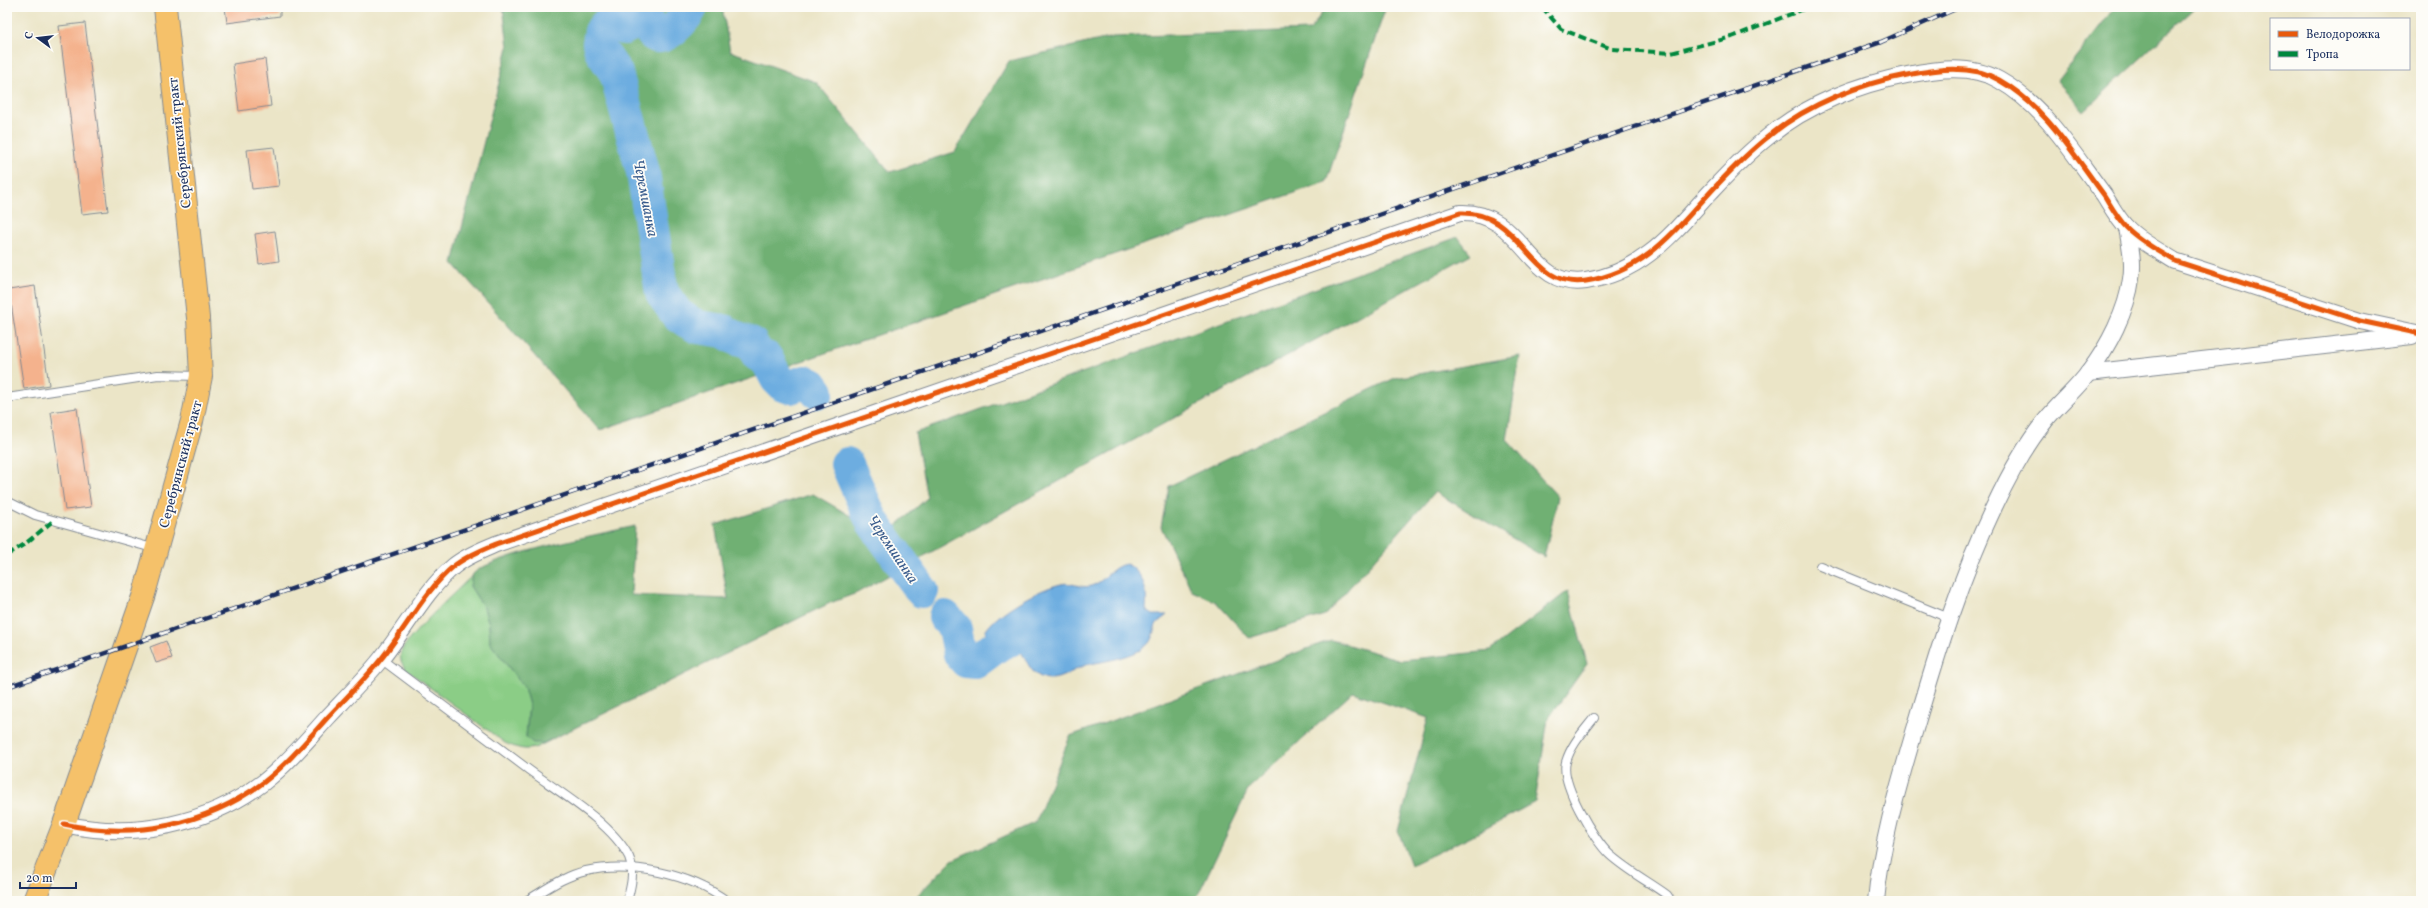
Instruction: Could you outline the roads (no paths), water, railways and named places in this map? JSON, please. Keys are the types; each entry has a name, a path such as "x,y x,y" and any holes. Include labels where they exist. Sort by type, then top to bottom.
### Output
{"main road":[{"name":"Серебрянский тракт","path":"34,901 64,824 127,646 157,549 192,420 201,376 198,318 164,7"}],"street":[{"path":"64,824 103,830 129,831 157,828 207,814 237,800 265,781 295,753 381,659 440,580 454,566 474,554 496,544 1460,213 1473,212 1488,216 1504,227 1540,266 1553,276 1571,283 1612,274 1639,262 1659,247 1679,228 1716,186 1770,134 1802,113 1821,104 1890,78 1948,69 1978,71 1998,79 2020,94 2058,132 2127,228 2148,245 2176,261 2360,320 2421,334"},
{"path":"1876,901 1882,862 1901,775 1949,618 1979,540 2011,474 2045,421 2088,374 2102,354 2124,306 2132,279 2132,259 2127,228"},
{"path":"2088,374 2421,334"}],"lane":[{"path":"7,398 158,376 201,376"},
{"path":"7,501 34,515 157,549"},
{"path":"1820,566 1949,618"},
{"path":"381,659 573,801 604,827 623,847 632,868 631,886 627,901"},
{"path":"1594,718 1576,741 1565,763 1569,789 1592,835 1610,855 1667,895 1671,901"},
{"path":"526,901 569,877 586,871 632,868 665,874 699,885 727,901"}],"water":[{"path":"1126,564 1137,572 1144,583 1146,610 1153,615 1167,615 1157,623 1149,643 1135,653 1120,658 1090,664 1062,677 1050,679 1039,676 1035,673 1019,649 1001,649 985,632 998,617 1008,609 1030,596 1065,583 1083,587 1091,586 1096,584 1116,568"}],"waterway":[{"name":"Черемшанка","path":"691,7 681,22 675,28 663,35 658,36 653,34 646,20 634,18 628,26 624,28 614,24 605,26 601,31 599,43 601,51 616,73 643,172 662,293 677,314 687,321 698,327 724,331 737,339 751,343 758,355 766,358 777,379 783,385 790,387 805,382 812,385 817,392"},
{"name":"Черемшанка","path":"847,464 872,521 922,591"},
{"name":"Черемшанка","path":"945,617 955,628 960,654 966,661 975,662 998,645 1018,636"}],"railway":[{"path":"7,687 1881,42 1960,7"}]}
